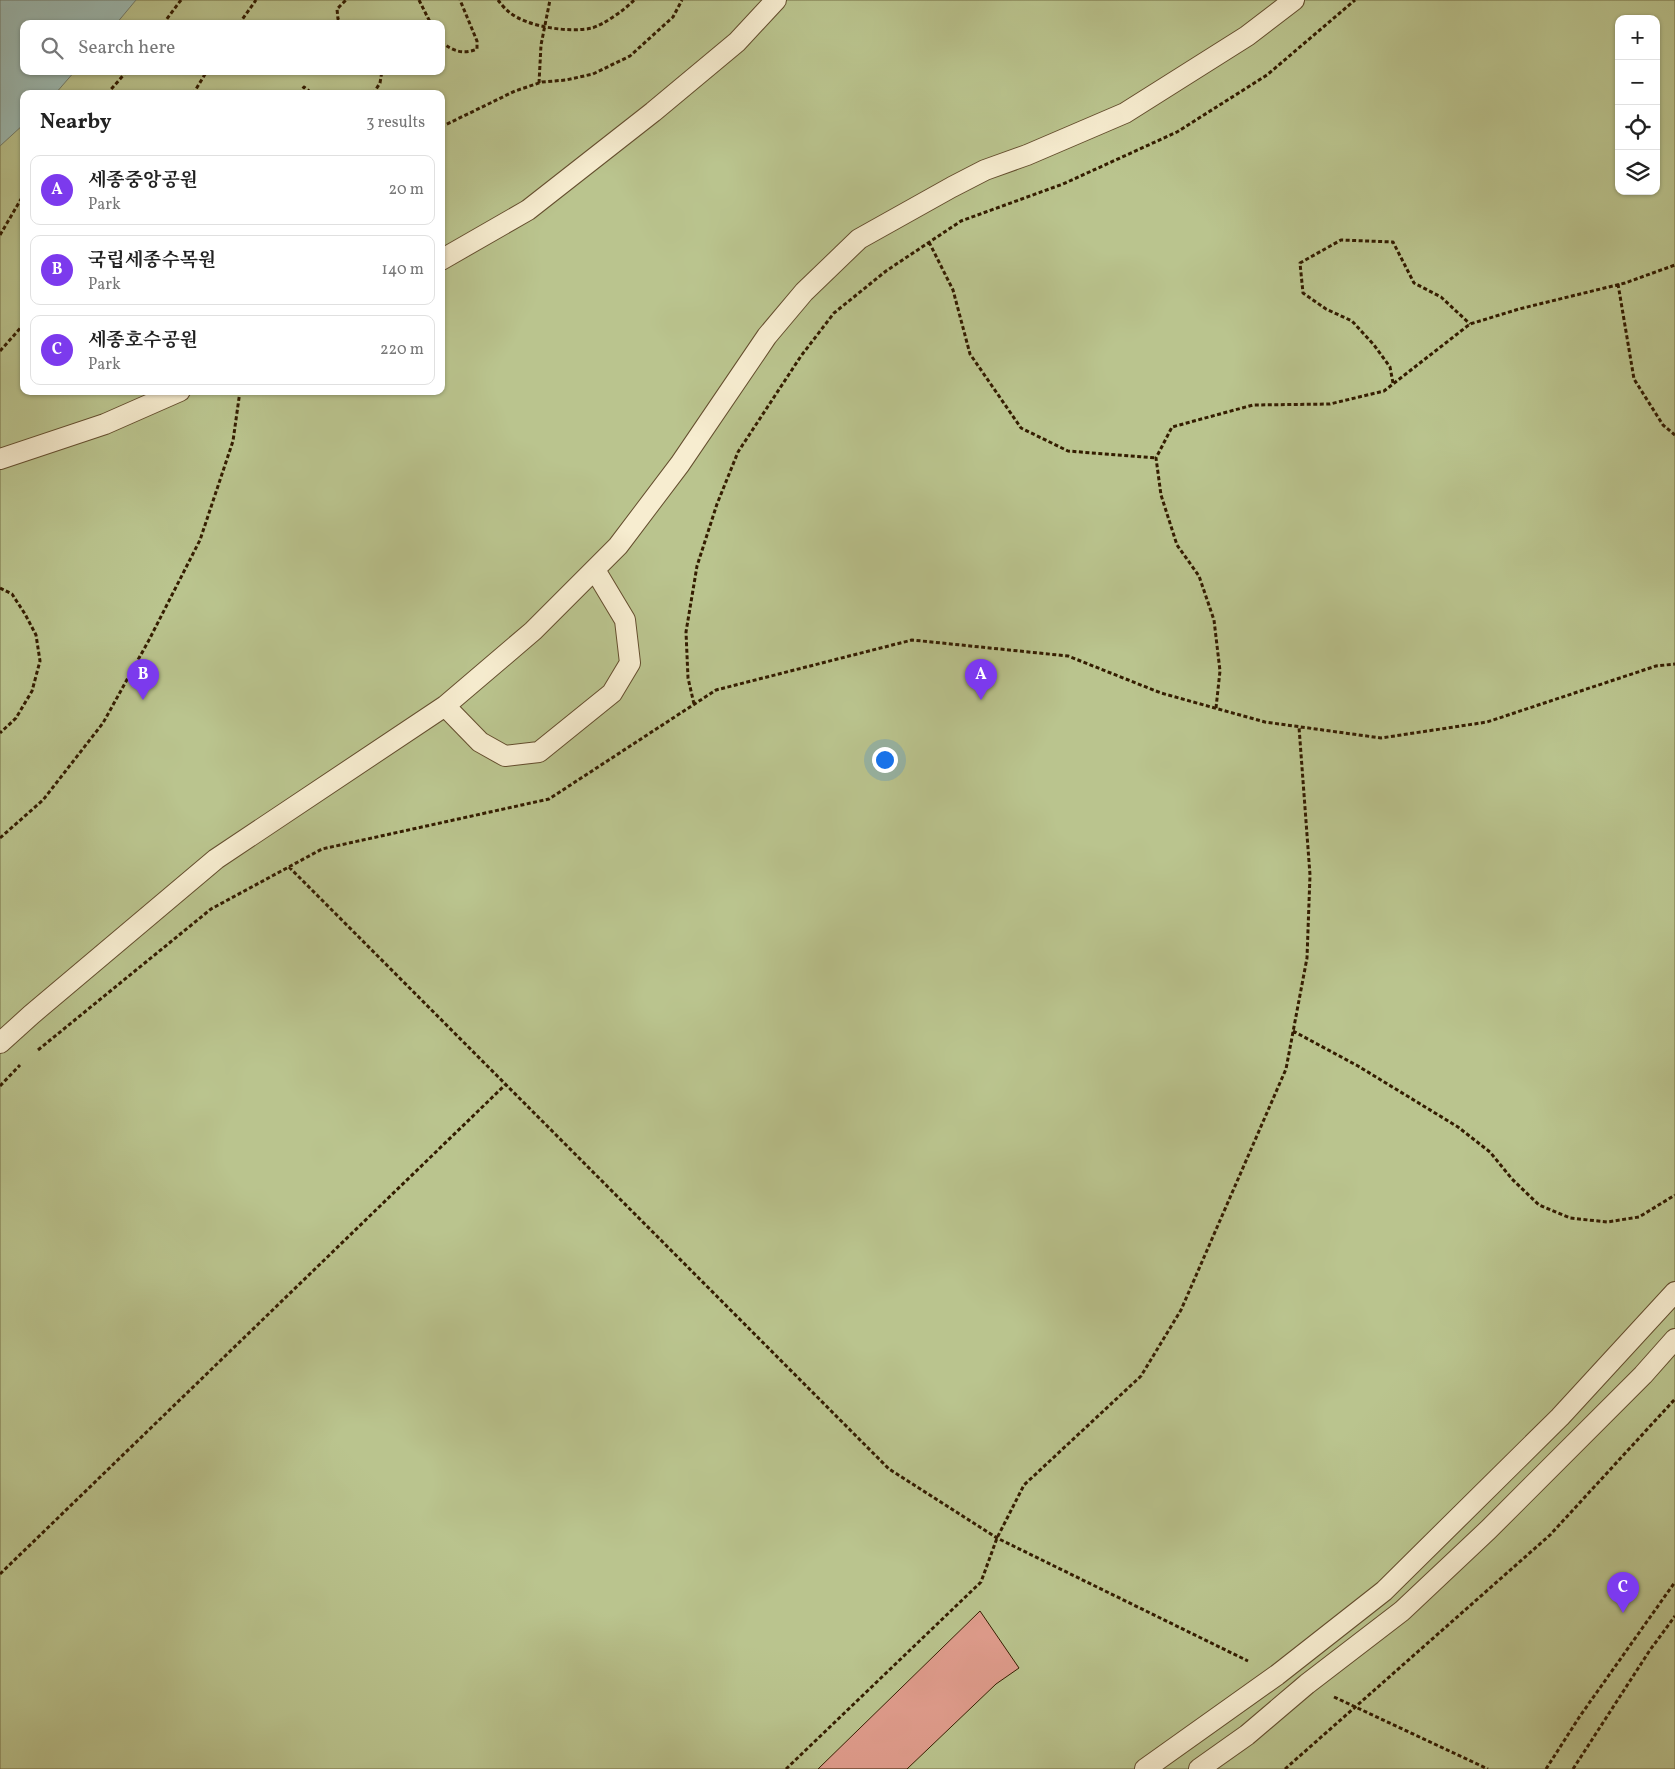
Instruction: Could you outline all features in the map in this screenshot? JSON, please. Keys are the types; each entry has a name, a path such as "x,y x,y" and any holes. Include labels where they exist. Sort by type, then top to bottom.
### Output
{"lane":[{"path":"445,258 528,210 653,112 737,42 776,0"},
{"path":"0,1043 216,859 445,706 534,631 618,546 680,464 767,336 804,292 859,239 986,170 1027,155 1125,113 1247,36 1294,0"},
{"path":"0,459 105,424 171,395"},
{"path":"445,706 480,742 505,756 539,752 612,693 630,663 625,620 595,570"},
{"path":"1145,1769 1277,1675 1384,1590 1560,1417 1675,1292"},
{"path":"1199,1769 1247,1735 1307,1684 1402,1611 1488,1530 1643,1376 1675,1339"}],"path":[{"path":"166,20 181,0"},
{"path":"242,20 256,0"},
{"path":"340,20 337,9 346,0"},
{"path":"419,0 429,20"},
{"path":"445,45 451,50 467,53 477,49 476,41 460,0"},
{"path":"498,0 509,12 530,22 561,30 593,28 614,16 634,0"},
{"path":"539,83 539,64 544,26 550,0"},
{"path":"445,125 515,91 539,83 593,74 630,56 673,17 682,0"},
{"path":"694,704 688,678 686,632 698,566 717,504 738,452 801,356 834,313 886,270 961,221 1063,184 1177,132 1267,75 1355,0"},
{"path":"110,90 124,75"},
{"path":"195,90 205,75"},
{"path":"376,90 380,83 381,75"},
{"path":"0,235 20,201"},
{"path":"1393,383 1390,367 1374,345 1352,321 1326,309 1303,293 1300,263 1341,240 1392,242 1414,282 1441,297 1470,324"},
{"path":"929,242 953,290 970,354 1021,428 1068,452 1156,458"},
{"path":"1216,708 1220,671 1214,620 1199,576 1177,545 1160,495 1156,458 1172,427 1253,405 1330,404 1384,391 1470,324 1519,309 1618,284 1675,264"},
{"path":"1618,284 1634,379 1663,425 1675,435"},
{"path":"0,351 20,328"},
{"path":"0,838 43,800 103,724 149,640 200,540 233,441 239,395"},
{"path":"0,588 12,594 25,614 36,635 40,661 32,691 16,718 0,733"},
{"path":"33,1054 210,910 322,849 549,798 716,690 912,640 1068,656 1161,693 1265,722 1381,738 1487,722 1656,666 1675,664"},
{"path":"786,1769 981,1582 997,1538 1024,1485 1141,1376 1181,1310 1286,1069 1307,958 1310,875 1299,727"},
{"path":"289,867 504,1085 890,1469 997,1538 1277,1675"},
{"path":"1293,1031 1358,1066 1458,1127 1490,1152 1512,1179 1539,1205 1570,1218 1607,1222 1639,1217 1675,1195"},
{"path":"0,1086 25,1060"},
{"path":"0,1574 504,1085"},
{"path":"1284,1769 1550,1535 1675,1399"},
{"path":"1546,1769 1580,1716 1675,1582"},
{"path":"1573,1769 1650,1650 1675,1616"},
{"path":"1307,1684 1488,1769"}],"green space":[{"path":"0,0 1675,0 1675,1769 0,1769"}],"water":[{"path":"0,0 136,0 119,20 20,20 20,75 72,75 58,90 20,90 20,128 0,146"}],"building":[{"path":"980,1611 1019,1668 996,1684 907,1769 818,1769"}],"place":[{"name":"국립세종수목원","path":"143,700"},
{"name":"세종중앙공원","path":"981,700"},
{"name":"세종호수공원","path":"1623,1613"}]}
